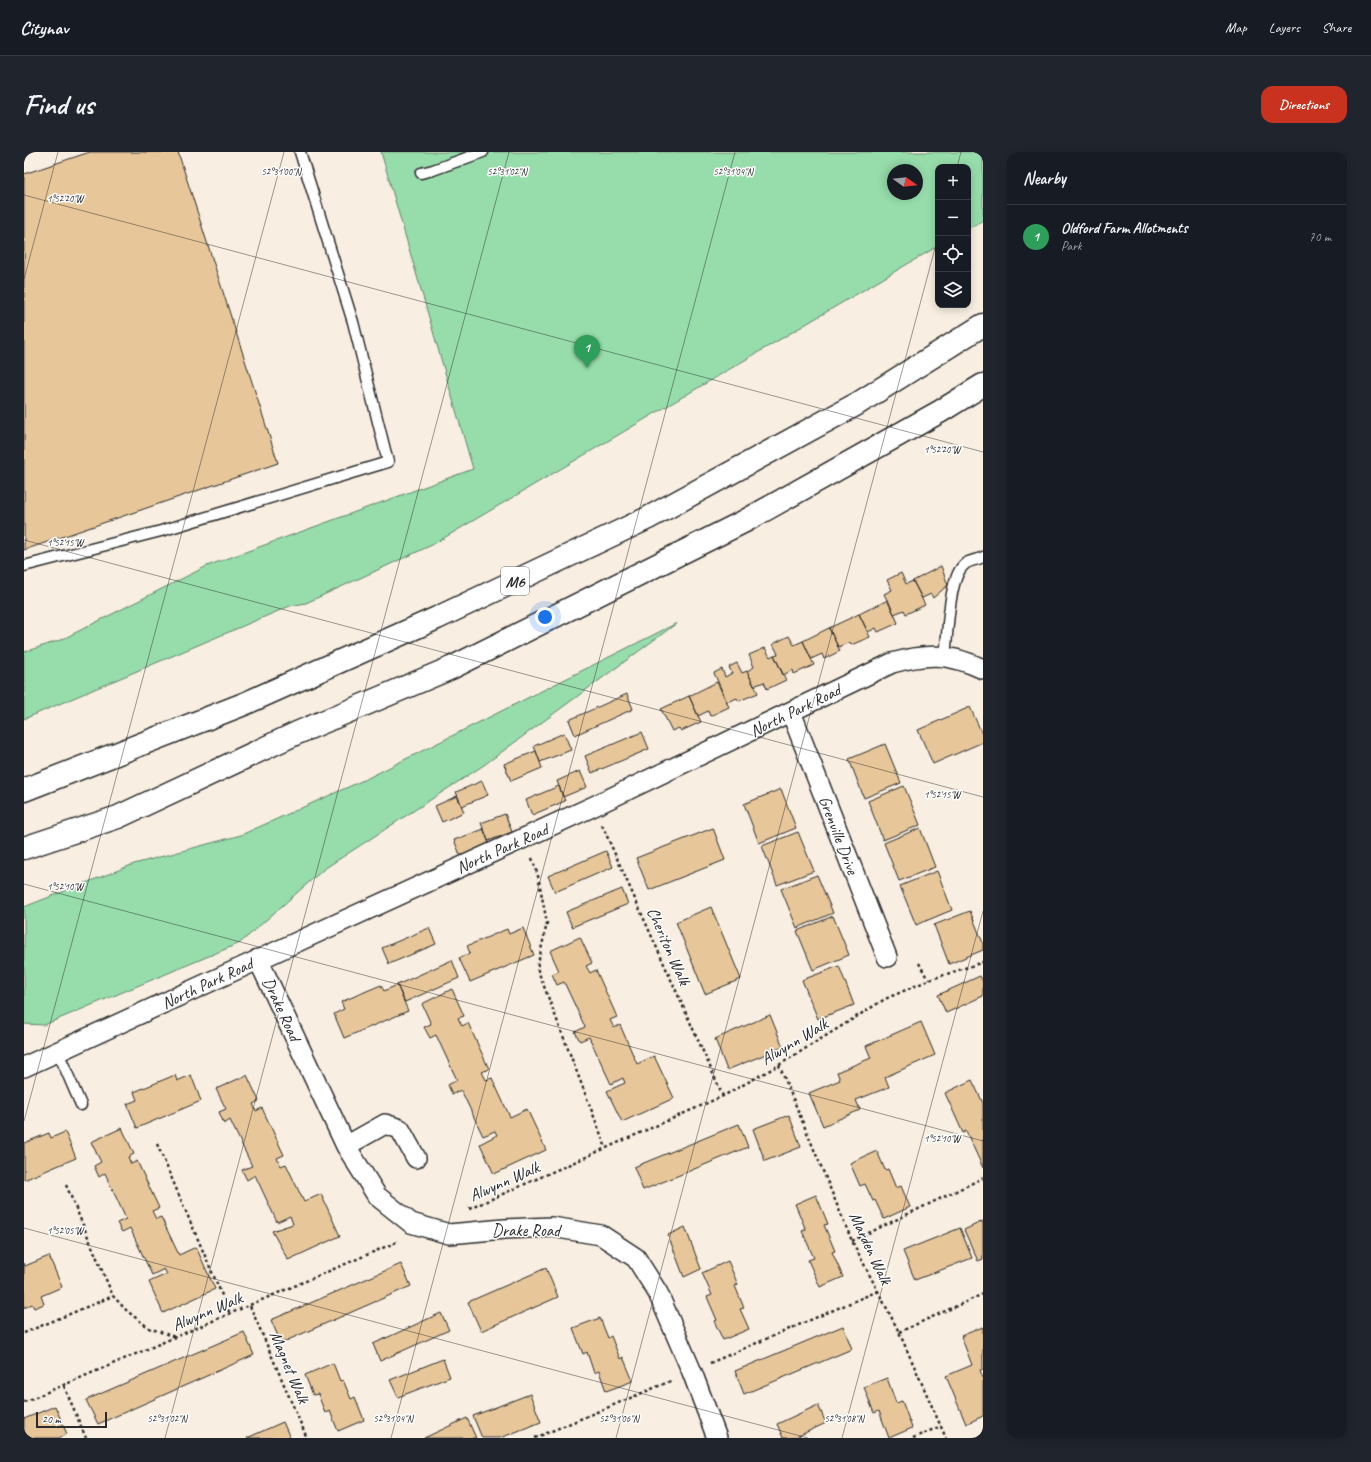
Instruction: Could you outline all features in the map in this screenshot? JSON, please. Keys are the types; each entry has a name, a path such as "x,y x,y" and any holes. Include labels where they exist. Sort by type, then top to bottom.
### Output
{"highway":[{"name":"M6","path":"24,790 244,704 437,618 648,518 857,404 983,325"},
{"path":"24,848 118,817 297,733 451,668 745,521 941,411 983,385"}],"street":[{"name":"North Park Road","path":"24,1067 594,806 892,663 912,657 936,654 965,660 983,669"},
{"name":"Grenville Drive","path":"791,712 887,957"},
{"name":"Drake Road","path":"258,959 346,1146 377,1196 411,1223 449,1234 504,1228 552,1227 601,1235 636,1258 658,1294 692,1372 717,1438"},
{"path":"346,1146 385,1124 400,1129 416,1158"}],"lane":[{"path":"24,566 161,531 388,462 353,322 300,152"},
{"path":"420,173 433,170 483,152"},
{"path":"945,656 952,588 957,574 966,563 983,557"},
{"path":"58,1052 81,1105"}],"path":[{"name":"Cheriton Walk","path":"594,806 723,1096"},
{"path":"524,838 538,876 547,923 537,968 606,1148"},
{"path":"919,962 928,980"},
{"name":"Alwynn Walk","path":"463,1212 723,1096 779,1065 884,998 928,980 983,962"},
{"name":"Marden Walk","path":"779,1065 852,1241 899,1332 946,1438"},
{"path":"157,1144 230,1314"},
{"path":"852,1241 983,1178"},
{"path":"66,1185 113,1296 126,1311 149,1328 175,1337"},
{"name":"Alwynn Walk","path":"24,1402 250,1306 427,1228"},
{"path":"899,1332 983,1294"},
{"path":"24,1332 113,1296"},
{"name":"Magnet Walk","path":"250,1306 307,1438"},
{"path":"64,1386 86,1438"},
{"path":"913,1438 941,1426"}],"green space":[{"path":"381,152 983,152 983,220 971,227 971,164 935,164 935,248 432,545 306,603 290,606 24,719 24,652 61,640 207,566 473,469"},
{"path":"677,623 484,765 324,869 240,943 44,1025 24,1024 24,907 134,864 241,835 366,779"}],"building":[{"path":"90,152 178,152 278,463 24,550 24,174"},
{"path":"941,566 948,585 933,598 931,594 922,598 913,581"},
{"path":"901,573 906,584 913,581 925,605 906,614 904,610 894,614 884,594 892,590 887,580"},
{"path":"888,600 898,623 878,632 876,628 868,632 859,614"},
{"path":"859,614 870,637 851,645 850,642 838,647 829,628"},
{"path":"829,628 840,651 824,659 822,654 811,659 803,641"},
{"path":"789,636 794,645 803,641 814,665 794,674 793,670 783,675 774,655 778,654 773,644"},
{"path":"765,648 770,657 774,655 786,680 767,689 764,682 754,686 747,671 754,667 749,655"},
{"path":"737,663 742,673 747,671 758,693 739,701 737,698 727,702 714,673 722,669 725,677 732,673 729,667"},
{"path":"717,682 729,707 710,716 708,711 698,716 689,696"},
{"path":"627,694 633,709 575,735 569,720"},
{"path":"689,696 701,722 681,731 679,728 672,731 661,709"},
{"path":"970,707 983,736 983,742 933,764 918,730"},
{"path":"642,732 649,749 592,773 585,756"},
{"path":"564,733 571,750 540,762 534,746"},
{"path":"885,744 901,783 864,798 849,759"},
{"path":"536,751 542,768 511,781 504,764"},
{"path":"580,771 587,787 563,797 557,781"},
{"path":"482,781 488,795 462,806 456,792"},
{"path":"559,786 565,801 532,815 526,800"},
{"path":"904,786 920,825 883,840 868,801"},
{"path":"781,789 796,828 759,843 744,804"},
{"path":"457,796 464,812 442,822 435,806"},
{"path":"505,814 512,832 488,841 481,823"},
{"path":"713,828 725,860 649,890 636,858"},
{"path":"920,828 935,867 899,881 884,843"},
{"path":"484,829 490,846 461,857 454,840"},
{"path":"798,832 814,871 777,885 762,846"},
{"path":"606,851 613,867 555,892 548,876"},
{"path":"937,871 952,910 916,925 900,886"},
{"path":"817,875 833,913 797,928 781,889"},
{"path":"622,889 628,904 572,927 566,912"},
{"path":"711,907 741,979 705,994 676,922"},
{"path":"970,911 983,943 983,950 949,964 934,925"},
{"path":"833,916 849,955 813,970 797,931"},
{"path":"429,928 436,944 389,964 382,948"},
{"path":"523,928 534,955 470,982 459,958 470,953 467,946 507,929 509,934"},
{"path":"580,937 592,963 586,966 590,973 596,970 617,1017 610,1020 614,1028 620,1025 637,1064 654,1056 674,1098 622,1122 607,1091 625,1083 623,1078 611,1084 589,1037 580,1041 575,1032 585,1027 564,982 557,985 552,974 559,971 550,951"},
{"path":"452,960 459,978 405,1002 397,985"},
{"path":"839,966 854,1005 818,1019 802,980"},
{"path":"980,976 983,982 983,996 946,1013 938,995"},
{"path":"381,985 384,991 397,985 408,1011 344,1038 334,1014 344,1009 341,1002"},
{"path":"452,989 464,1016 458,1018 462,1026 468,1023 489,1069 482,1072 486,1080 492,1078 510,1117 527,1109 546,1150 494,1174 480,1144 497,1135 495,1131 483,1136 461,1090 452,1094 448,1085 457,1080 436,1035 430,1038 424,1027 431,1024 422,1004"},
{"path":"770,1015 783,1047 727,1070 715,1039"},
{"path":"921,1022 935,1055 885,1077 889,1087 856,1100 860,1110 823,1126 809,1093 840,1080 837,1072 871,1058 866,1046"},
{"path":"175,1075 177,1081 191,1075 201,1101 137,1128 127,1104 137,1100 134,1092"},
{"path":"247,1075 259,1101 253,1104 256,1111 262,1108 284,1155 277,1158 281,1166 286,1164 304,1202 321,1194 340,1236 288,1260 272,1231 293,1224 290,1216 277,1222 255,1175 247,1180 242,1170 252,1166 230,1120 224,1124 219,1112 226,1109 216,1089"},
{"path":"972,1080 983,1103 983,1168 966,1131 963,1133 945,1093"},
{"path":"789,1115 801,1147 765,1161 753,1129"},
{"path":"739,1124 748,1147 643,1190 634,1167"},
{"path":"122,1128 134,1154 128,1157 131,1164 137,1161 159,1208 152,1211 156,1219 161,1217 179,1255 196,1247 215,1289 163,1313 149,1282 167,1274 164,1269 152,1275 130,1228 122,1232 117,1223 126,1219 105,1173 99,1177 94,1166 101,1162 91,1142"},
{"path":"65,1132 76,1158 24,1180 24,1143 49,1133 51,1138"},
{"path":"877,1151 885,1170 888,1169 896,1188 901,1186 910,1207 884,1219 865,1184 860,1186 850,1163"},
{"path":"816,1195 828,1224 824,1225 835,1251 832,1252 843,1277 820,1287 808,1260 814,1258 802,1231 806,1230 795,1204"},
{"path":"983,1221 983,1259 978,1261 964,1230"},
{"path":"685,1227 701,1269 684,1277 668,1235"},
{"path":"960,1228 972,1258 915,1280 903,1251"},
{"path":"49,1256 62,1287 41,1296 44,1304 34,1308 32,1304 24,1308 24,1263 25,1266"},
{"path":"728,1261 738,1285 735,1286 744,1308 740,1309 749,1329 723,1340 714,1321 717,1320 707,1297 712,1295 702,1273"},
{"path":"401,1264 411,1286 281,1343 271,1320"},
{"path":"546,1268 558,1297 481,1331 468,1302"},
{"path":"441,1313 449,1330 380,1361 373,1344"},
{"path":"600,1318 608,1338 611,1336 620,1359 623,1357 633,1381 606,1391 599,1371 594,1373 587,1352 583,1354 573,1328"},
{"path":"843,1326 852,1349 744,1394 735,1371"},
{"path":"983,1327 983,1369 980,1370 983,1378 983,1416 966,1424 946,1376 972,1365 961,1336"},
{"path":"244,1332 254,1355 98,1424 86,1400"},
{"path":"443,1359 450,1377 398,1397 390,1380"},
{"path":"333,1363 340,1381 343,1380 351,1399 355,1397 364,1420 338,1431 330,1411 325,1413 318,1394 313,1395 305,1375"},
{"path":"887,1378 896,1403 902,1401 912,1428 889,1438 879,1411 874,1413 864,1387"},
{"path":"530,1394 541,1422 500,1438 482,1438 473,1416"},
{"path":"818,1405 826,1423 794,1438 783,1438 777,1424"},
{"path":"55,1406 67,1434 59,1438 24,1438 24,1419"},
{"path":"467,1418 476,1438 424,1438"},
{"path":"283,1422 290,1438 247,1438"}],"place":[{"name":"Oldford Farm Allotments","path":"587,368"}]}
